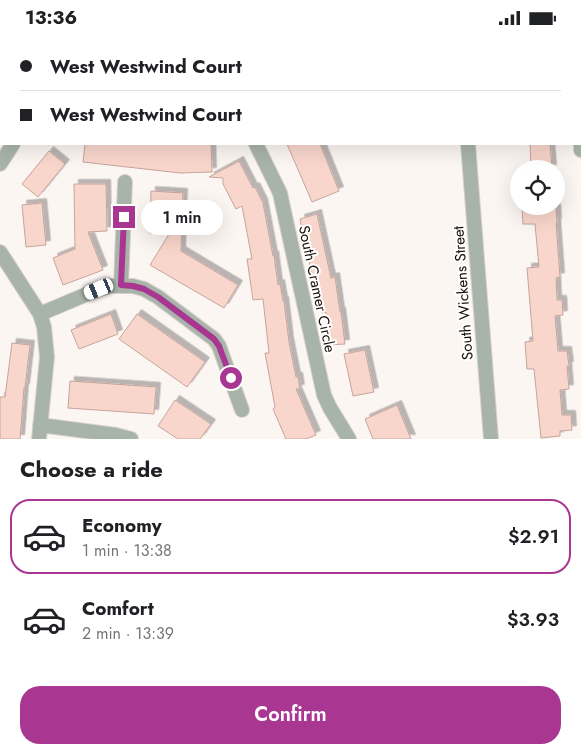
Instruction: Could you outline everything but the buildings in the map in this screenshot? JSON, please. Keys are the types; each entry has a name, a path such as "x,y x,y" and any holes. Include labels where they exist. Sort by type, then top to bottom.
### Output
{"street":[{"path":"581,134 581,150"},
{"path":"0,164 12,145"},
{"name":"South Cramer Circle","path":"256,145 280,193 284,207 324,395 349,439"},
{"name":"South Wickens Street","path":"468,145 491,439"},
{"path":"121,285 125,182"},
{"path":"0,251 40,314 44,327 47,357 40,432 116,435 131,439"},
{"path":"40,314 99,289 111,286 133,286 144,289 158,297 214,339 219,346 242,410"}],"route":[{"path":"124,217 121,285 144,289 158,297 214,339 219,346 231,378"}]}
